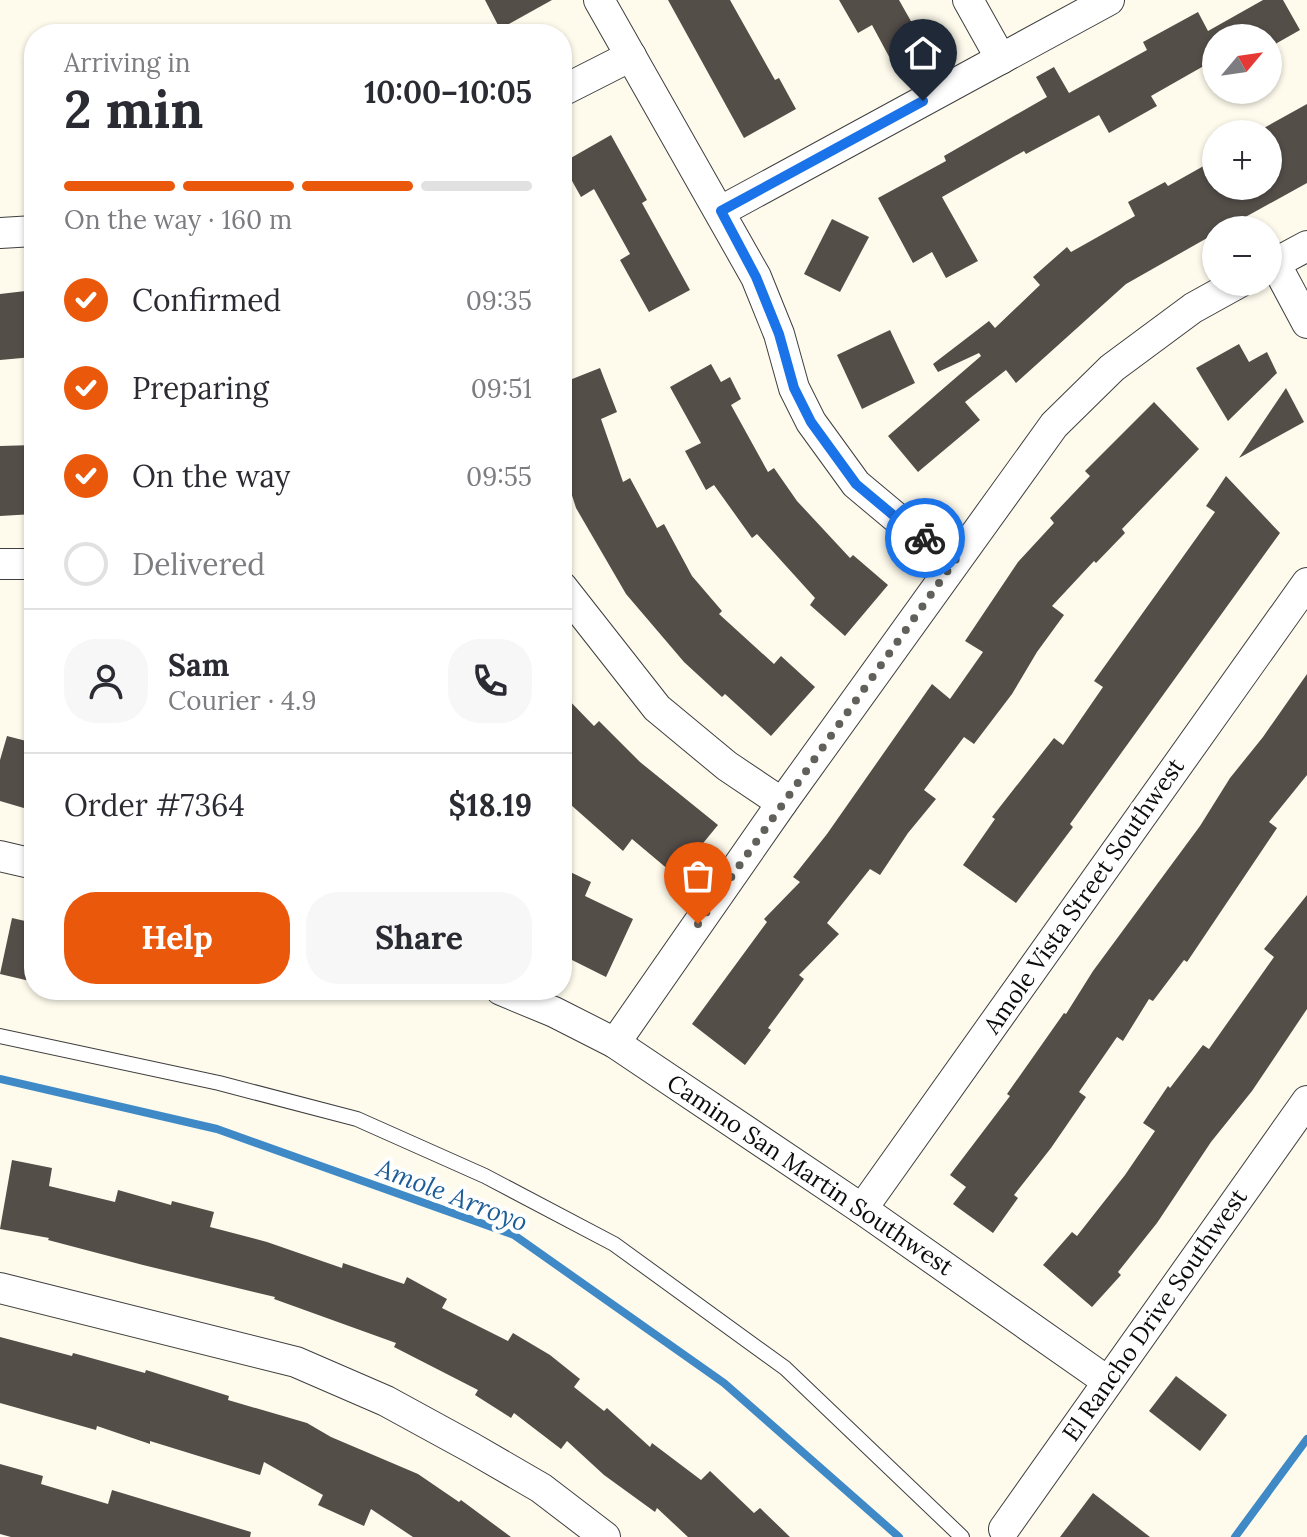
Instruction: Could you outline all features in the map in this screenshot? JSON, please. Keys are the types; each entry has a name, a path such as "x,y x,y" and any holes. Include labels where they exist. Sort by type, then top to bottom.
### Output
{"street":[{"path":"599,0 756,277 779,334 794,388 811,422 856,484 905,525 956,559"},
{"path":"968,0 1001,59"},
{"path":"721,211 1109,0"},
{"path":"572,86 631,56"},
{"path":"0,233 24,232"},
{"path":"1282,259 1307,246"},
{"path":"1282,283 1307,323"},
{"path":"615,1043 782,803 1054,425 1112,368 1193,308 1215,296"},
{"path":"0,564 24,564"},
{"name":"Amole Vista Street Southwest","path":"862,1209 1307,583"},
{"path":"572,600 657,708 727,766 782,803"},
{"path":"0,856 24,862"},
{"name":"Camino San Martin Southwest","path":"525,1000 615,1043 862,1209 1107,1381"},
{"name":"El Rancho Drive Southwest","path":"1004,1529 1307,1101"},
{"path":"0,1288 296,1362 386,1401 472,1448 541,1488 605,1537"}],"lane":[{"path":"0,1036 219,1083 357,1119 485,1176 614,1244 785,1368 962,1537"}],"building":[{"path":"485,0 552,0 509,24 497,24"},
{"path":"668,0 730,0 775,80 779,78 796,109 744,138"},
{"path":"839,0 899,0 925,46 893,64 872,25 858,33"},
{"path":"1263,0 1283,0 1300,30 1282,40 1282,24 1220,24"},
{"path":"1198,12 1204,24 1202,67 1151,96 1157,106 1109,133 1099,115 1026,154 1024,151 942,197 978,261 946,278 932,252 913,263 878,198 946,161 944,156 1047,97 1036,77 1054,67 1069,93 1147,50 1143,42"},
{"path":"1307,104 1307,183 1282,197 1282,120 1278,120"},
{"path":"611,135 647,200 642,203 690,290 649,312 620,260 630,254 594,189 581,197 572,181 572,157"},
{"path":"1202,167 1202,200 1276,200 1247,216 1202,216 1202,241 1126,284 1016,383 1006,370 965,402 980,420 918,472 888,436 981,356 979,353 938,372 933,364 989,321 995,328 1040,285 1033,277 1067,247 1071,252 1135,216 1128,202 1165,182 1168,186"},
{"path":"832,219 869,237 840,292 804,274"},
{"path":"24,291 24,358 0,360 0,294"},
{"path":"890,330 915,383 862,409 837,355"},
{"path":"1239,344 1249,362 1267,352 1277,373 1228,421 1196,368"},
{"path":"711,364 721,382 730,377 741,399 731,405 768,472 774,468 797,501 850,558 853,555 888,585 845,636 810,605 815,598 757,534 752,538 714,485 706,490 685,451 701,443 670,387"},
{"path":"600,368 617,412 601,419 623,482 630,478 657,528 664,524 692,576 722,611 719,614 774,664 781,656 815,687 771,736 684,662 626,594 576,508 572,495 572,379"},
{"path":"1286,388 1304,422 1239,458"},
{"path":"1154,402 1199,449 1122,529 1125,533 1052,606 1064,615 1012,694 974,744 964,737 924,790 936,799 880,875 870,869 827,923 839,934 799,975 804,979 745,1065 692,1024 767,922 764,919 800,882 793,877 827,834 932,684 950,699 983,652 965,641 1018,562 1054,523 1050,518 1090,476 1085,471"},
{"path":"24,445 24,515 0,516 0,446"},
{"path":"1226,476 1280,533 1016,903 963,865 995,819 992,817 1054,738 1063,745 1103,687 1094,681 1215,512 1206,506"},
{"path":"1307,674 1307,775 1269,822 1277,828 1187,962 1184,960 1153,1001 1149,999 1123,1041 1117,1037 1079,1092 1086,1097 1014,1195 1018,1198 993,1233 953,1204 966,1187 950,1175 1010,1096 1007,1094 1066,1014 1093,971"},
{"path":"572,703 594,726 599,721 640,762 718,825 676,876 632,839 623,851 572,806"},
{"path":"7,736 24,740 24,808 0,801 0,760"},
{"path":"572,873 591,882 585,896 633,919 606,977 572,960"},
{"path":"1307,895 1307,1009 1252,1091 1211,1142 1157,1223 1118,1272 1121,1275 1092,1307 1043,1265 1072,1232 1077,1236 1125,1175 1155,1131 1143,1123 1168,1086 1170,1088 1203,1045 1209,1049 1274,957 1264,949"},
{"path":"12,918 24,921 24,980 0,974"},
{"path":"12,1160 52,1168 49,1186 115,1202 118,1190 171,1205 172,1201 214,1212 210,1227 267,1242 342,1268 343,1263 404,1284 407,1277 447,1299 442,1308 508,1341 513,1333 550,1355 580,1379 574,1387 604,1411 607,1408 650,1447 652,1443 701,1480 710,1471 754,1513 760,1508 790,1537 688,1537 657,1508 655,1512 604,1475 567,1441 561,1449 514,1413 511,1418 475,1395 478,1390 394,1347 396,1343 275,1297 49,1238 0,1229"},
{"path":"0,1337 145,1373 146,1370 229,1396 228,1400 307,1423 331,1437 418,1474 459,1502 461,1500 511,1537 413,1537 371,1509 364,1526 318,1505 323,1495 264,1462 260,1475 97,1426 96,1430 0,1403"},
{"path":"1176,1376 1227,1415 1200,1451 1149,1411"},
{"path":"0,1464 43,1476 41,1484 108,1504 112,1490 251,1532 250,1537 11,1537 0,1534"},
{"path":"1093,1493 1150,1537 1060,1537"}],"waterway":[{"name":"Amole Arroyo","path":"0,1079 217,1129 514,1235 724,1383 899,1537"},
{"path":"1235,1537 1307,1439"}],"way so far":[{"path":"698,924 956,559 925,538"}],"route":[{"path":"923,101 721,211 756,277 779,334 794,388 811,422 856,484 925,538"}]}
